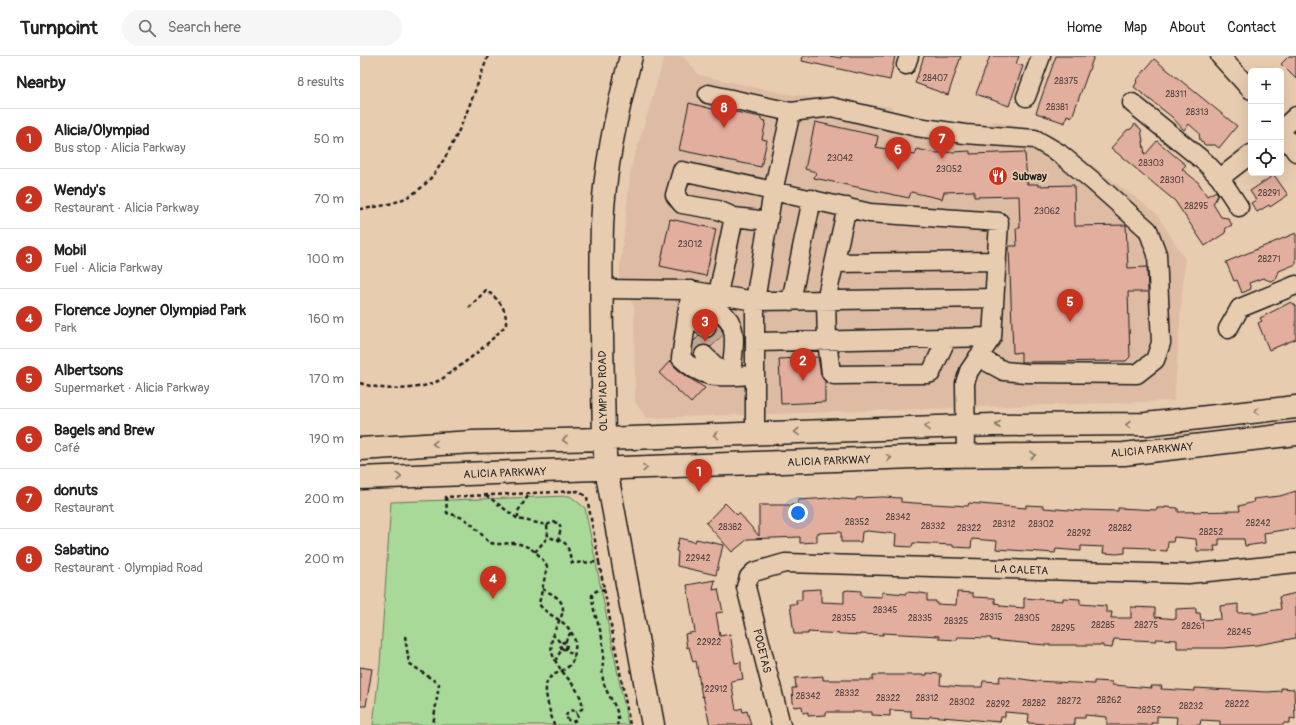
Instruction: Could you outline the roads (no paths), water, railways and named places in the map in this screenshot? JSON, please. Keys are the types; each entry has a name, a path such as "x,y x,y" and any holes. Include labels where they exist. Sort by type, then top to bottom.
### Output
{"main road":[{"name":"OLYMPIAD ROAD","path":"631,56 616,118 605,189 602,226 604,439 606,469 653,725"},
{"path":"360,449 473,442 604,439 966,426 1146,424 1296,406"},
{"path":"1208,417 1231,429 1296,420"},
{"name":"ALICIA PARKWAY","path":"360,478 966,456 1124,454 1296,434"}],"street":[{"path":"1026,97 1041,56"},
{"path":"1220,56 1248,87"},
{"path":"708,94 791,112 832,107 917,127 965,134 1036,139 1059,154 1082,172 1148,230 1156,254 1161,342 1155,360 1137,374 1026,373 1004,371 978,357"},
{"path":"1132,103 1206,163 1220,178 1239,206"},
{"path":"755,433 755,301 773,191 791,112"},
{"path":"1284,128 1296,116"},
{"path":"1284,135 1296,152"},
{"path":"1220,178 1248,156"},
{"path":"768,221 734,217 718,210 682,204 675,195 682,170 870,213 999,222 992,337 969,372 965,383 966,456"},
{"path":"792,301 812,199"},
{"path":"847,207 826,300 827,341 831,373 834,375 931,373 947,338"},
{"path":"718,294 734,217"},
{"path":"834,263 997,261"},
{"path":"1228,329 1240,308 1296,285"},
{"path":"602,289 689,303 718,311 729,318 734,329 729,376"},
{"path":"689,303 718,294 755,301 994,298"},
{"path":"689,303 712,334 732,353"},
{"path":"689,303 693,345 729,376"},
{"path":"755,342 992,337"},
{"path":"693,345 681,358 690,368 703,375 754,375"},
{"name":"LA CALETA","path":"749,577 754,572 785,564 1188,574 1296,563"},
{"name":"POCETAS","path":"749,577 746,587 781,725"}],"tunnel":[{"path":"706,328 718,340"},
{"path":"692,344 704,355"}],"place":[{"name":"Sabatino","path":"724,128"},
{"name":"donuts","path":"942,159"},
{"name":"Bagels and Brew","path":"898,170"},
{"name":"Subway","path":"998,176"},
{"name":"Albertsons","path":"1070,322"},
{"name":"Mobil","path":"705,342"},
{"name":"Wendy's","path":"803,381"},
{"name":"Alicia/Olympiad","path":"699,492"},
{"name":"Florence Joyner Olympiad Park","path":"493,599"}]}
